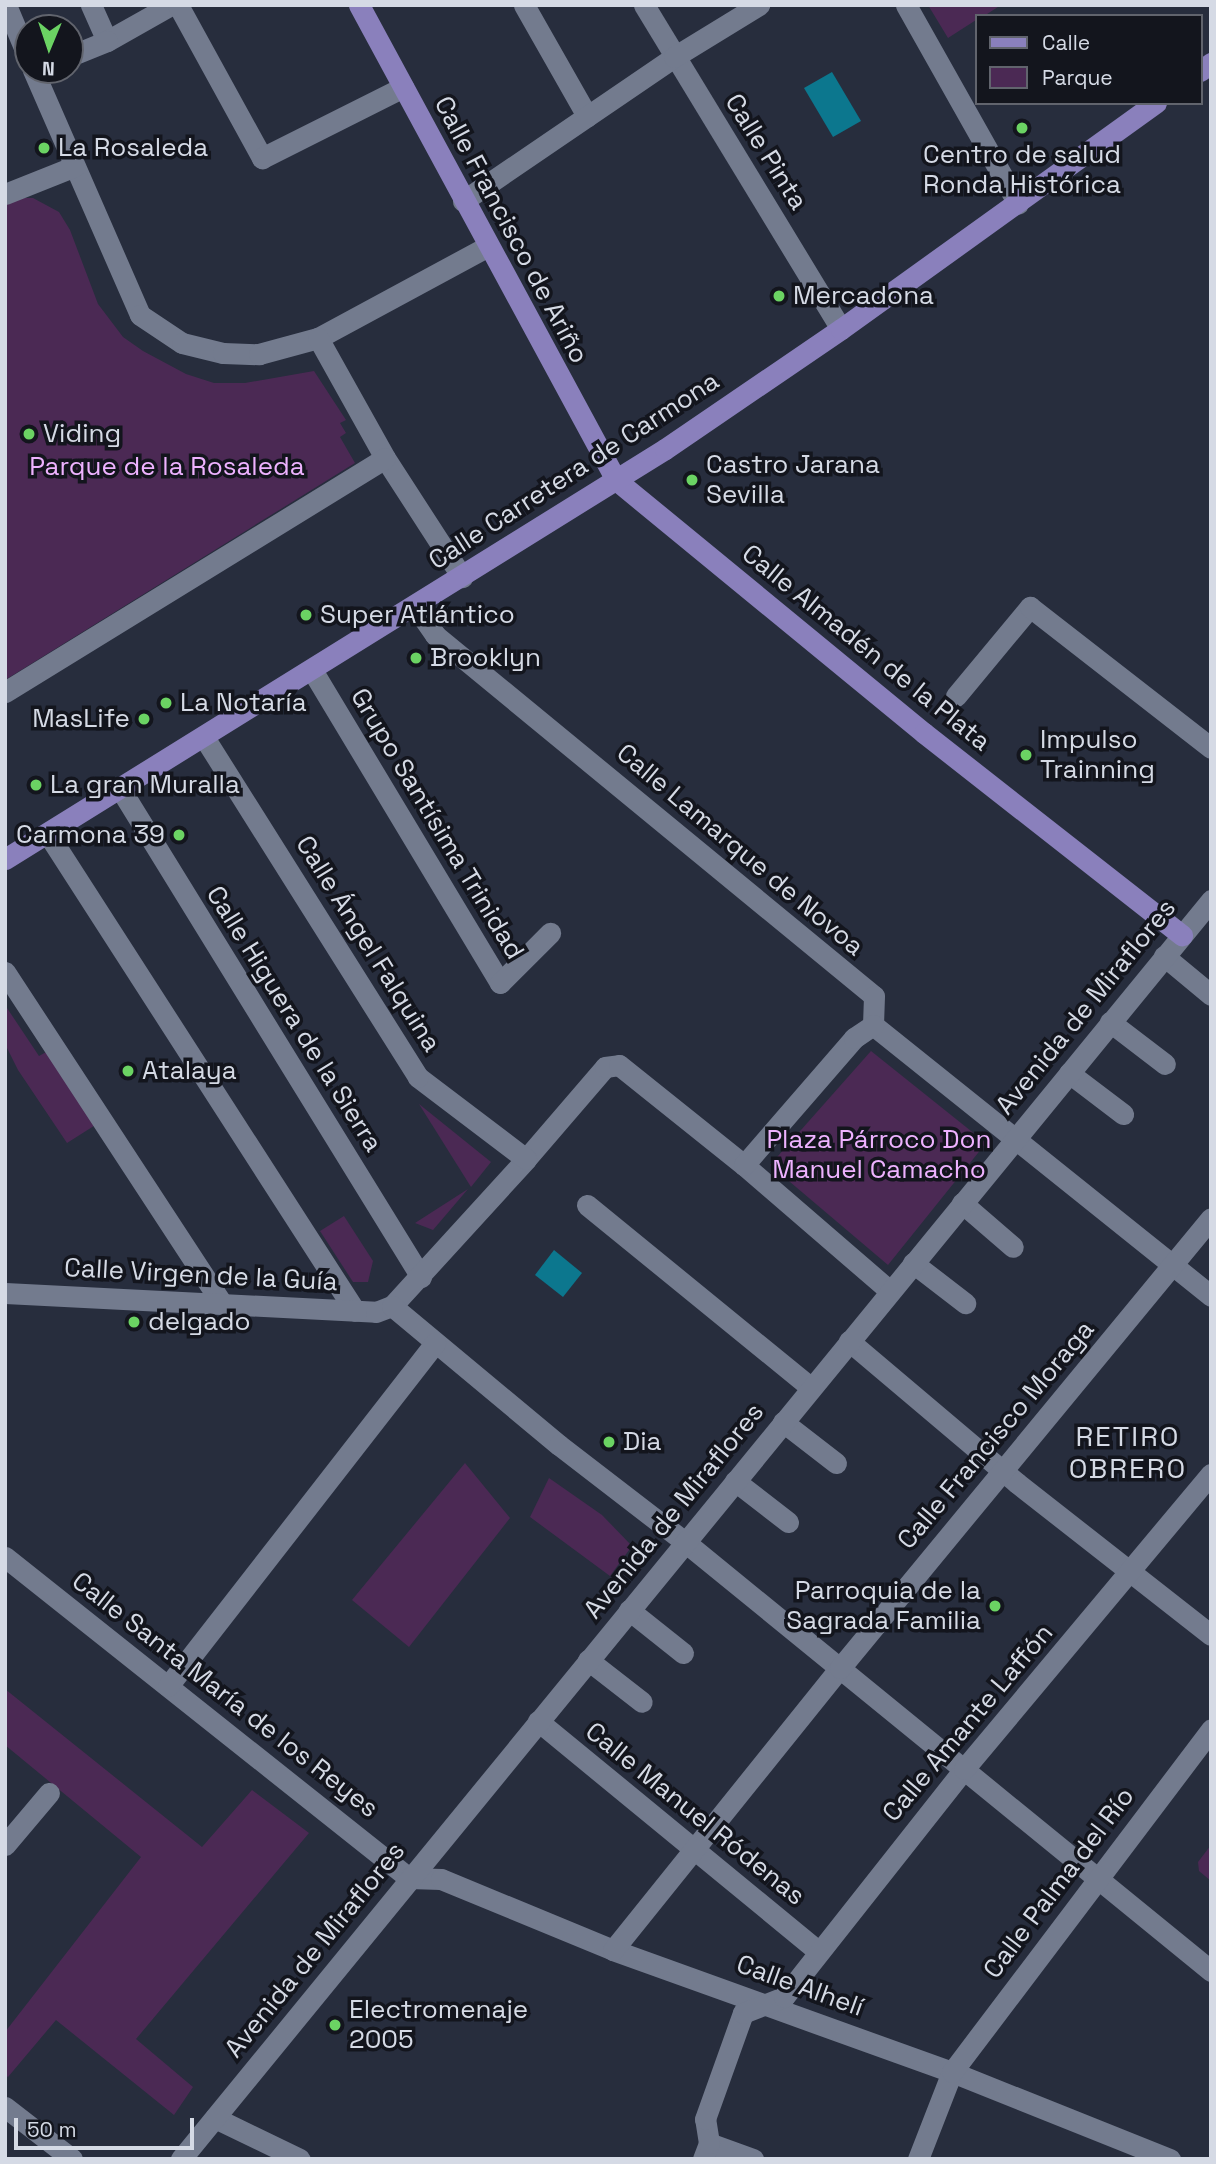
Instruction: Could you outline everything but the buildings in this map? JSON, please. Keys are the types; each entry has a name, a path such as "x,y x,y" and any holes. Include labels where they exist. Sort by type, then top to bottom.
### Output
{"main road":[{"name":"Calle Francisco de Ariño","path":"359,5 616,480"},
{"name":"Calle Carretera de Carmona","path":"5,859 121,790 616,480 841,329 1153,105"},
{"name":"Calle Almadén de la Plata","path":"616,480 924,733 1182,935"}],"street":[{"path":"6,5 14,27"},
{"path":"91,5 107,41"},
{"path":"84,50 107,41 171,5"},
{"path":"178,5 262,158 403,87"},
{"path":"524,5 587,116"},
{"name":"Calle Pinta","path":"644,5 841,329"},
{"path":"463,201 674,57 759,5"},
{"path":"906,5 1018,204"},
{"path":"37,84 140,315 182,342 223,353 259,354 318,338 488,246"},
{"path":"5,194 75,166"},
{"path":"318,338 385,458 461,577"},
{"path":"5,692 385,458"},
{"name":"Calle Lamarque de Novoa","path":"415,606 435,635 874,996 873,1025"},
{"path":"956,696 1030,607 1211,748"},
{"name":"Grupo Santísima Trinidad","path":"312,670 500,983 550,933"},
{"name":"Calle Ángel Falquina","path":"204,737 418,1076 526,1159"},
{"name":"Calle Higuera de la Sierra","path":"121,790 421,1277"},
{"path":"48,834 355,1311"},
{"name":"Avenida de Miraflores","path":"181,2159 1211,900"},
{"path":"1164,956 1211,995"},
{"path":"5,972 222,1303"},
{"path":"1111,1022 1166,1064"},
{"path":"744,1166 854,1038 873,1025 1211,1296"},
{"path":"890,1291 744,1166 619,1065 605,1067 393,1306 559,1445 685,1542 1211,1971"},
{"path":"1069,1073 1123,1114"},
{"path":"962,1203 1013,1247"},
{"path":"587,1205 811,1388"},
{"name":"Calle Francisco Moraga","path":"614,1950 840,1668 1211,1218"},
{"path":"913,1263 965,1303"},
{"name":"Calle Virgen de la Guía","path":"5,1293 376,1312 393,1306"},
{"path":"849,1341 1003,1470 1211,1635"},
{"path":"168,1686 435,1343"},
{"path":"783,1422 836,1463"},
{"name":"Calle Amante Laffón","path":"706,2151 705,2119 743,2013 784,1997 964,1769 1211,1474"},
{"path":"735,1481 788,1522"},
{"name":"Calle Santa María de los Reyes","path":"5,1557 409,1878"},
{"path":"629,1610 683,1653"},
{"path":"588,1660 642,1702"},
{"name":"Calle Manuel Ródenas","path":"538,1721 818,1951"},
{"name":"Calle Palma del Río","path":"918,2159 952,2071 1211,1729"},
{"path":"5,1845 49,1793"},
{"name":"Calle Alhelí","path":"409,1878 441,1879 614,1950 952,2071 1170,2159"},
{"path":"5,2107 71,2159"},
{"path":"215,2119 300,2159"},
{"path":"706,2151 753,2159"}],"green space":[{"path":"928,5 1001,5 987,14 974,14 974,21 948,38"},
{"name":"Parque de la Rosaleda","path":"13,198 33,198 59,212 70,230 98,304 123,337 143,351 186,374 214,383 245,383 314,371 346,420 340,423 346,433 340,437 355,463 5,680 5,201"},
{"path":"5,1005 39,1056 48,1051 97,1124 67,1143 18,1070 5,1044"},
{"name":"Plaza Párroco Don Manuel Camacho","path":"871,1051 986,1143 888,1265 770,1165"},
{"path":"419,1104 491,1162 471,1187"},
{"path":"468,1189 433,1230 415,1223"},
{"path":"344,1216 373,1261 368,1282 353,1282 320,1231"},
{"path":"465,1463 510,1518 409,1647 352,1600"},
{"path":"549,1478 602,1515 632,1546 610,1576 530,1517"},
{"path":"5,1689 202,1847 252,1790 309,1833 136,2039 193,2087 174,2115 56,2020 8,2077 5,2075 5,2032 141,1857 5,1745"},
{"path":"1211,1845 1211,1881 1199,1871 1198,1862"}],"water":[{"path":"832,72 861,121 833,137 804,88"},
{"path":"554,1250 582,1273 563,1297 535,1275"}],"place":[{"name":"Centro de salud Ronda Histórica","path":"1022,128"},
{"name":"La Rosaleda","path":"44,148"},
{"name":"Mercadona","path":"779,296"},
{"name":"Viding","path":"29,434"},
{"name":"Castro Jarana Sevilla","path":"692,480"},
{"name":"Super Atlántico","path":"306,615"},
{"name":"Brooklyn","path":"416,658"},
{"name":"La Notaría","path":"166,703"},
{"name":"MasLife","path":"144,719"},
{"name":"Impulso Trainning","path":"1026,755"},
{"name":"La gran Muralla","path":"36,785"},
{"name":"Carmona 39","path":"179,835"},
{"name":"Atalaya","path":"128,1071"},
{"name":"delgado","path":"134,1322"},
{"name":"Dia","path":"609,1442"},
{"name":"Parroquia de la Sagrada Familia","path":"995,1606"},
{"name":"Electromenaje 2005","path":"335,2025"}],"district":[{"name":"RETIRO OBRERO","path":"1128,1452"}]}
